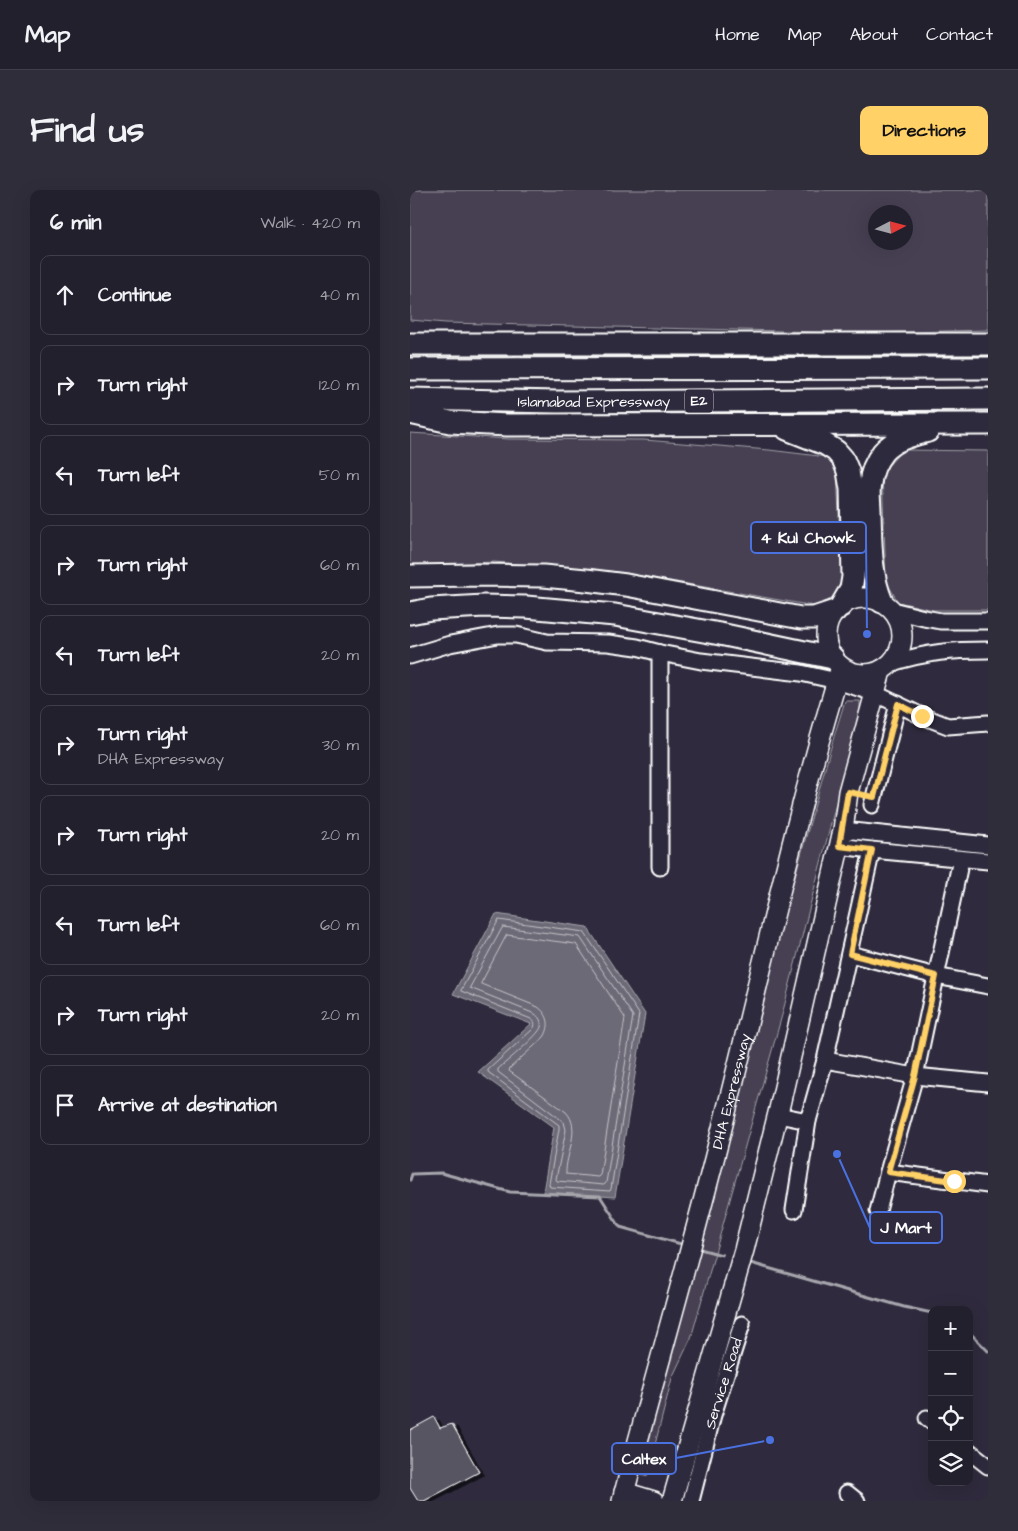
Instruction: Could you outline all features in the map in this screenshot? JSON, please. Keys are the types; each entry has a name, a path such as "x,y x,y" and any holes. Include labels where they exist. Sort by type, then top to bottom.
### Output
{"highway":[{"path":"410,337 438,344"},
{"path":"410,344 988,344"},
{"name":"E2","path":"410,369 988,368"},
{"name":"Islamabad Expressway","path":"410,399 557,402 988,399"},
{"path":"410,413 450,422 507,425 988,424"},
{"path":"410,576 543,576 626,585 801,618 814,618 838,608 851,589 853,577 851,489 848,471 843,459 836,451 825,444 774,424"},
{"path":"887,606 875,581 872,552 870,484 875,464 884,451 895,442 911,435 950,424"},
{"path":"410,614 431,609 484,606 526,607 615,615 720,634 837,668"}],"main road":[{"path":"682,1498 713,1388 741,1260 778,1115 841,838 848,792 874,693 886,667 900,648 902,640 901,624 887,606 868,598 861,598 854,599 838,608 828,623 826,630 827,644 837,668 864,674 886,667"},
{"name":"DHA Expressway","path":"623,1496 700,1214 837,668"},
{"path":"623,1496 654,1501"}],"street":[{"path":"887,606 924,618 988,621"},
{"path":"410,656 450,644 498,635 516,635 547,642 608,643 637,647 701,661 801,673 837,668 874,693 948,726 988,723"},
{"path":"886,667 916,656 946,650 988,650"},
{"path":"660,653 660,867"},
{"path":"848,792 873,801 898,704"},
{"path":"841,838 988,845"},
{"path":"841,838 872,850 988,861"},
{"path":"794,1210 808,1121 825,1060 872,850"},
{"path":"878,1210 915,1076 961,859"},
{"path":"850,954 936,976 988,986"},
{"path":"825,1060 915,1076 988,1083"},
{"path":"778,1115 808,1121"},
{"path":"888,1172 988,1185"},
{"name":"Service Road","path":"713,1388 742,1324"},
{"path":"973,1455 988,1466"}],"shaded area":[{"path":"410,190 988,190 988,330 865,333 446,323 410,320"},
{"path":"410,433 509,439 644,440 769,450 827,457 837,472 842,580 835,595 820,607 624,573 494,562 410,566"},
{"path":"903,450 988,451 988,610 934,610 898,602 886,581 882,472"},
{"path":"845,701 860,701 860,718 852,741 782,1015 691,1338 672,1378 647,1476 636,1472 782,923"}],"water":[{"path":"496,914 587,927 645,1014 615,1197 543,1192 554,1127 478,1072 531,1024 453,994"}],"building":[{"path":"434,1417 440,1428 452,1424 479,1472 424,1501 418,1501 410,1488 410,1430"}],"waterway":[{"path":"410,1180 412,1174 441,1173 510,1192 600,1196 620,1227 681,1244"},
{"path":"700,1249 722,1255"},
{"path":"747,1262 928,1312"},
{"path":"973,1336 988,1351"}],"place":[{"name":"4 Kul Chowk","path":"867,634"},
{"name":"J Mart","path":"837,1154"},
{"name":"Caltex","path":"770,1440"}],"route":[{"path":"922,716 898,704 874,797 848,792 839,846 872,850 850,954 936,976 915,1076 888,1172 954,1181"}]}
